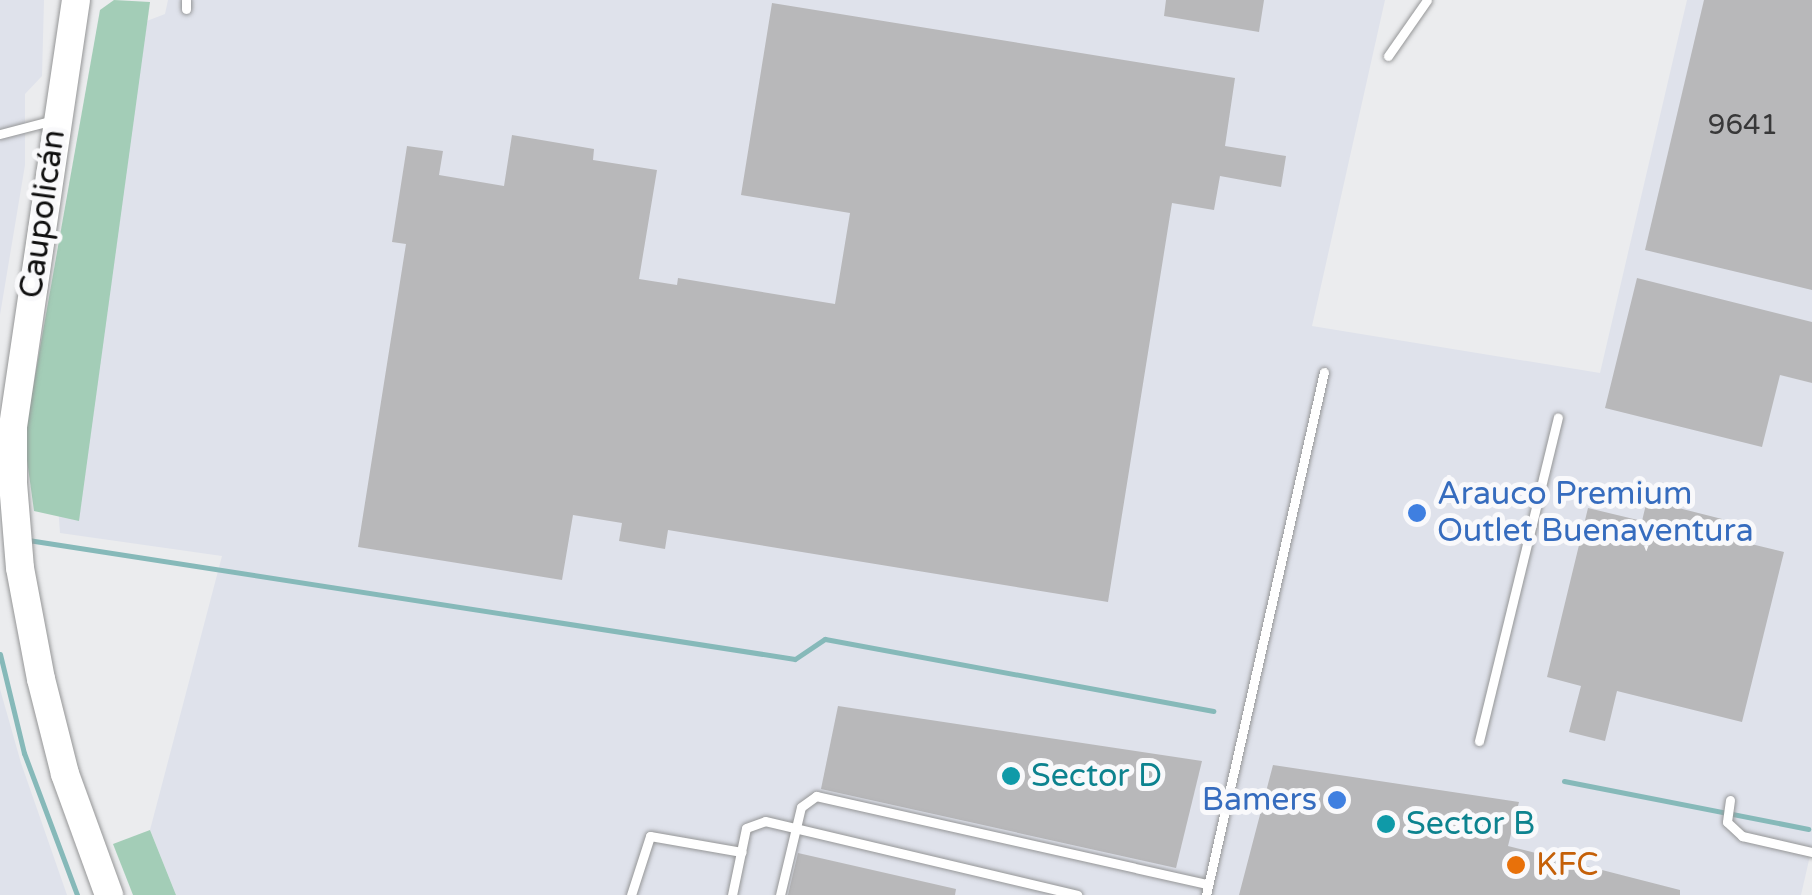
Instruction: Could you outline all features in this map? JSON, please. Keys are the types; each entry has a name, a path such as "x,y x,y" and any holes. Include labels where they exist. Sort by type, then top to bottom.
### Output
{"main road":[{"name":"Caupolicán","path":"76,0 13,428 20,568 66,774 109,895"}],"lane":[{"path":"1388,56 1427,0"},
{"path":"0,134 57,119"},
{"path":"780,895 803,802 816,796 1207,889 1324,372"},
{"path":"1479,741 1558,418"},
{"path":"1730,800 1726,822 1742,836 1812,852"},
{"path":"732,895 746,828 756,821 1039,890 1077,895"},
{"path":"630,895 650,836 742,852"}],"shaded area":[{"path":"0,0 44,0 42,76 25,94 25,165 0,315"},
{"path":"168,0 1385,0 1312,326 1600,373 1687,0 1812,0 1812,847 1801,895 176,895 150,830 222,556 60,533 54,449 113,34 165,14"},
{"path":"0,689 21,763 67,895 0,895"}],"green space":[{"path":"114,0 150,2 79,521 34,511 24,438 100,10"},
{"path":"150,830 176,895 133,895 113,844"}],"building":[{"path":"1166,0 1264,0 1259,32 1164,16"},
{"path":"1704,0 1812,0 1812,290 1645,250"},
{"path":"772,3 1235,78 1225,146 1286,156 1281,187 1220,176 1214,210 1172,203 1108,602 668,530 665,549 619,541 622,523 573,515 562,580 358,547 406,244 392,242 407,146 443,151 439,175 504,186 512,135 594,149 593,160 657,170 639,279 677,285 678,278 835,304 850,213 741,195"},
{"path":"1637,278 1812,322 1812,383 1780,375 1762,447 1605,408"},
{"path":"1647,500 1722,519 1718,536 1784,552 1742,722 1617,691 1605,741 1569,732 1581,686 1547,677 1588,508 1642,521"},
{"name":"Sector D","path":"838,706 1202,761 1176,868 821,789"},
{"name":"Sector B","path":"1273,765 1519,802 1508,846 1680,890 1680,895 1239,895"},
{"path":"798,853 956,889 955,895 788,895"}],"waterway":[{"path":"28,540 795,659 825,639 1213,711"},
{"path":"0,654 24,753 77,895"},
{"path":"1564,781 1808,829"}],"place":[{"name":"Arauco Premium Outlet Buenaventura","path":"1417,513"},
{"name":"Sector D","path":"1011,776"},
{"name":"Bamers","path":"1337,800"},
{"name":"Sector B","path":"1386,824"},
{"name":"KFC","path":"1516,865"}]}
